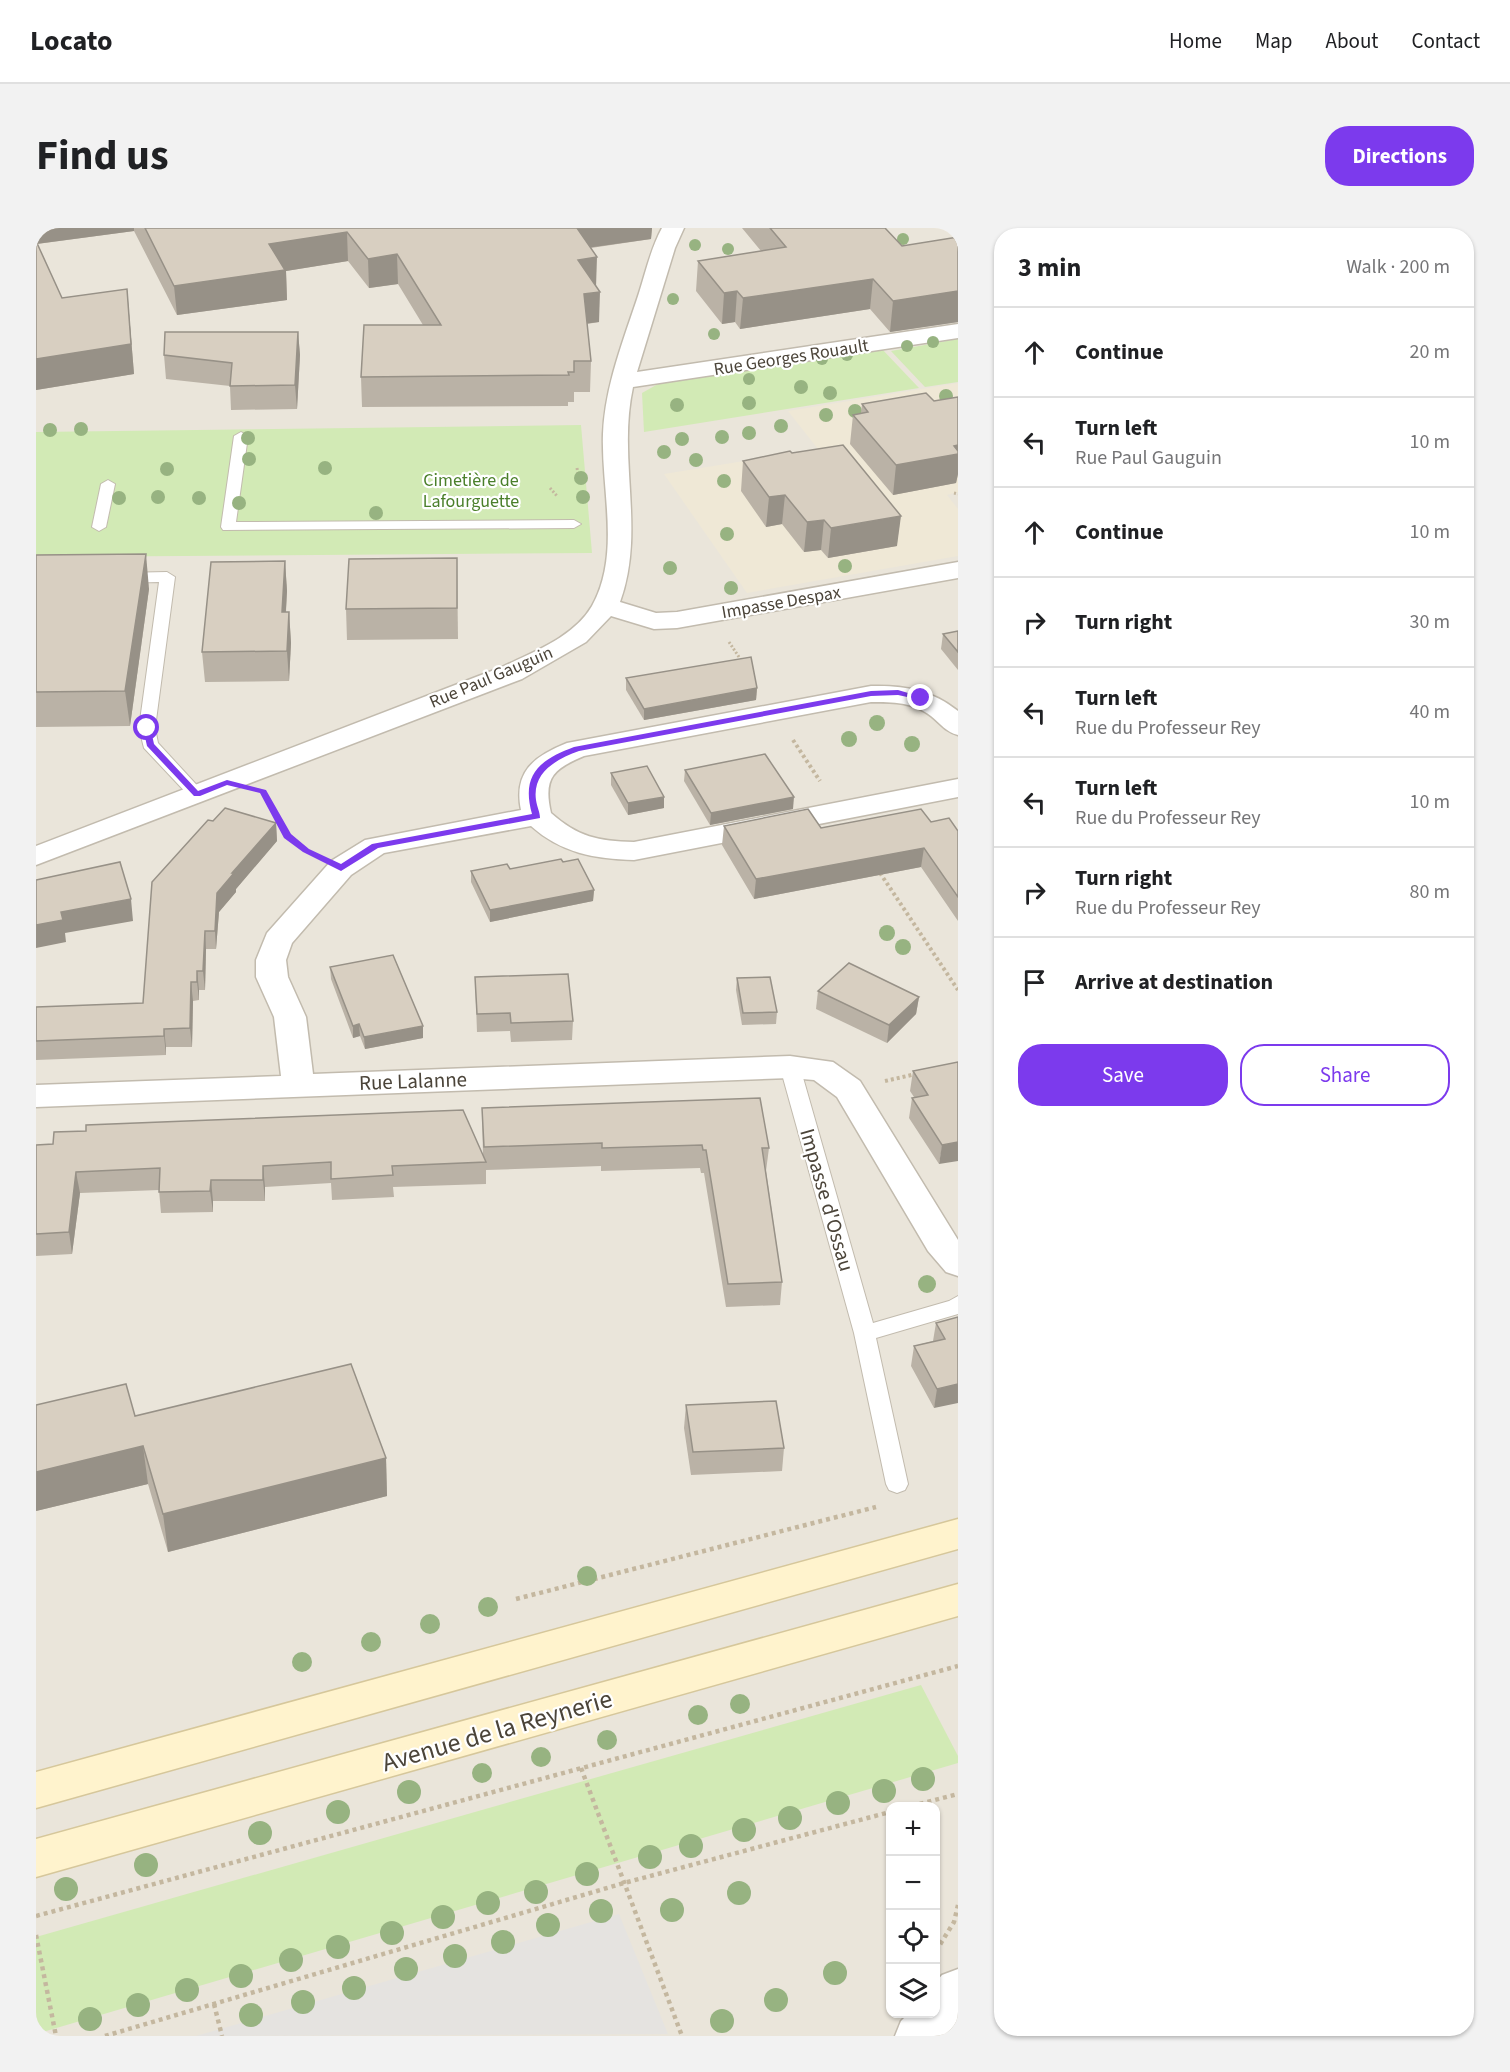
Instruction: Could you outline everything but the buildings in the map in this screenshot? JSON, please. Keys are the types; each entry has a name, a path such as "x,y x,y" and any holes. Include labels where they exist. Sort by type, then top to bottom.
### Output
{"street":[{"name":"Rue Paul Gauguin","path":"36,856 512,673 551,653 592,623 605,606 615,582 619,550 617,411 624,380 673,228"},
{"name":"Rue Georges Rouault","path":"624,380 646,379 958,331"},
{"name":"Impasse Despax","path":"605,606 654,621 676,620 958,570"},
{"path":"958,727 943,710 921,698 898,693 871,694 577,749 551,759 536,776 531,798 537,816 566,839 596,850 634,851 958,788"},
{"path":"297,1085 290,1017 272,977 271,960 278,940 341,868 375,846 537,816"},
{"name":"Rue Lalanne","path":"36,1096 790,1067 822,1070 849,1089"},
{"path":"849,1089 940,1242 958,1263"},
{"path":"36,1790 958,1534"},
{"name":"Avenue de la Reynerie","path":"36,1858 958,1600"},
{"path":"917,2036 958,1989"}],"lane":[{"path":"241,435 228,527 574,524"},
{"path":"99,527 108,484"},
{"path":"107,579 167,577 147,728 150,744 197,794"},
{"name":"Impasse d'Ossau","path":"790,1067 865,1333 897,1484"},
{"path":"865,1333 956,1307 958,1304"}],"path":[{"path":"227,783 263,792 287,836 306,850 341,868"},
{"path":"849,1089 925,1072"},
{"path":"516,1599 880,1506"},
{"path":"36,1916 958,1666"},
{"path":"581,1768 682,2036"},
{"path":"927,1802 958,1794"},
{"path":"105,2036 624,1883 886,1813"},
{"path":"940,1945 954,1922 958,1905"},
{"path":"36,1935 56,2036"},
{"path":"214,2004 222,2036"}],"shaded area":[{"path":"36,228 958,228 958,2036 36,2036"},
{"path":"958,383 958,492 947,495 958,509 958,556 747,593 664,474 818,449 788,411"},
{"path":"619,1914 668,2034 196,2036"}],"green space":[{"path":"958,339 958,382 925,387 891,351"},
{"path":"881,348 919,388 644,432 642,393 658,384"},
{"name":"Cimetière de Lafourguette","path":"581,425 592,553 36,557 36,432"},
{"path":"921,1685 958,1756 958,1763 36,2034 36,1937"}],"route":[{"path":"147,728 150,744 197,794 227,783 263,792 287,836 306,850 341,868 375,846 537,816 531,798 536,776 551,759 577,749 871,694 898,693 921,698"}]}
